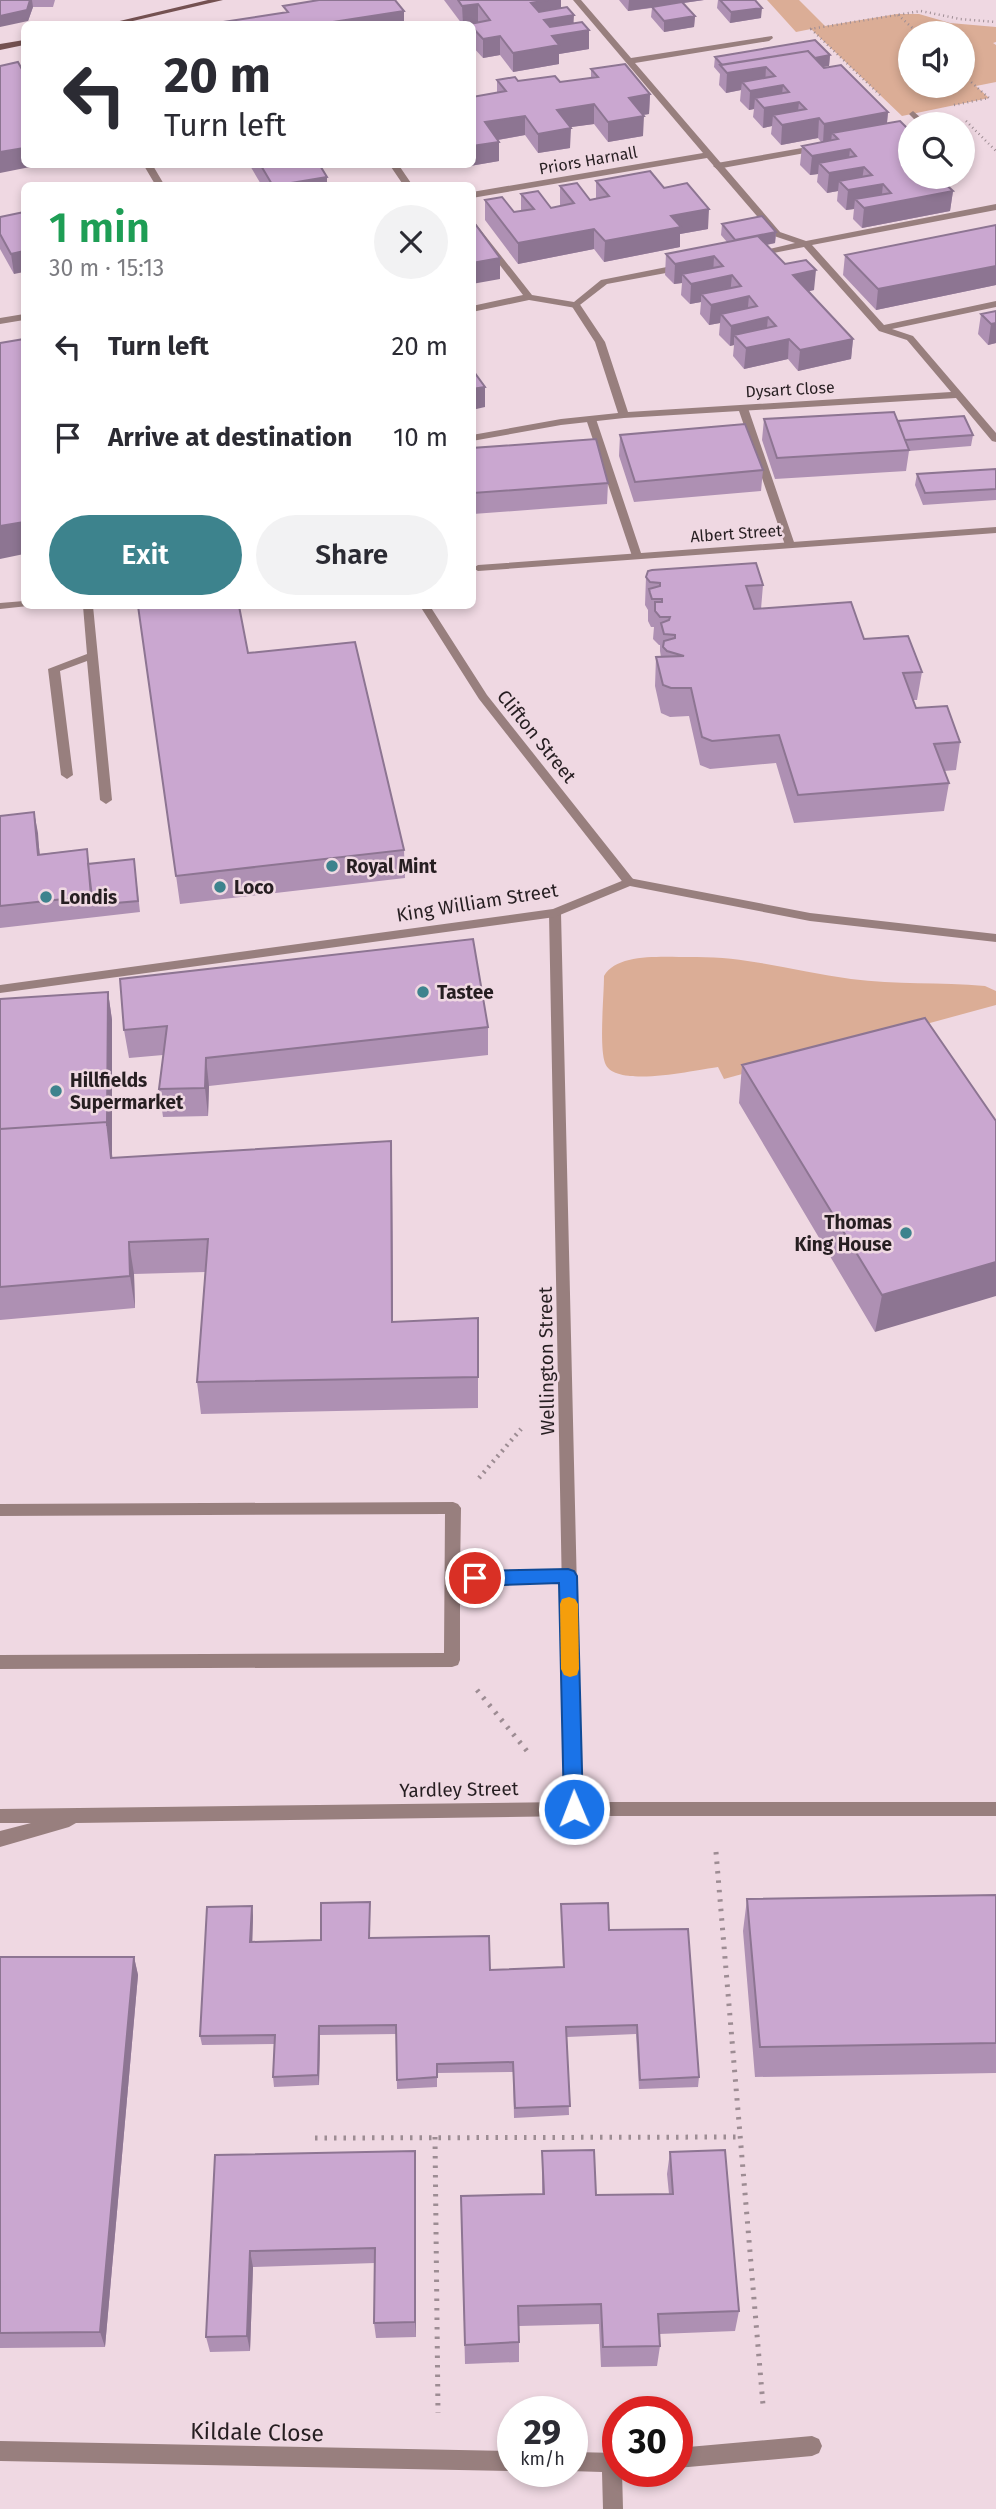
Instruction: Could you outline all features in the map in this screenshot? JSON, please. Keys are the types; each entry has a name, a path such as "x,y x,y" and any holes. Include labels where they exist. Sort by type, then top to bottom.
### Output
{"main road":[{"path":"124,21 219,0"},
{"path":"0,47 21,44"}],"street":[{"path":"578,0 777,234 806,244 882,329 911,338 996,439"},
{"path":"629,61 769,38"},
{"path":"717,166 827,146"},
{"name":"Priors Harnall","path":"476,194 708,155"},
{"path":"739,256 996,207"},
{"path":"476,227 529,297"},
{"path":"576,305 604,282 699,264"},
{"path":"476,308 529,297 576,305 600,342 624,415"},
{"path":"882,329 996,304"},
{"path":"0,321 21,318"},
{"name":"Dysart Close","path":"476,437 624,415 959,395"},
{"path":"743,408 790,545"},
{"path":"591,419 637,556"},
{"name":"Albert Street","path":"478,568 996,530"},
{"path":"0,606 21,604"},
{"path":"89,609 106,800"},
{"name":"Clifton Street","path":"427,609 483,697 629,882"},
{"path":"67,775 54,669 94,655"},
{"path":"629,882 810,917 996,938"},
{"name":"King William Street","path":"0,989 555,913 629,882"},
{"name":"Wellington Street","path":"555,913 567,1377 568,1576 574,1809"},
{"path":"0,1510 453,1508 452,1660 0,1662"},
{"path":"452,1579 568,1576"},
{"name":"Yardley Street","path":"0,1816 574,1809 996,1809"},
{"name":"Yardley Street","path":"0,1839 90,1814"},
{"path":"693,2457 811,2446"},
{"name":"Kildale Close","path":"0,2451 497,2461"},
{"path":"613,2487 613,2509"}],"path":[{"path":"769,38 921,11 960,19 996,22"},
{"path":"897,14 905,21"},
{"path":"950,106 989,98 975,86"},
{"path":"453,1508 567,1377"},
{"path":"452,1660 574,1809"},
{"path":"713,1809 767,2450"},
{"path":"435,2137 438,2460"},
{"path":"315,2138 739,2137"}],"shaded area":[{"path":"767,0 799,0 825,26 897,14 919,14 943,21 898,21 898,98 975,98 975,25 996,27 996,42 993,43 996,45 996,82 976,86 989,98 921,112 898,112 811,29 796,32"},
{"path":"717,958 868,981 985,986 996,991 996,1005 724,1079 718,1067 656,1076 623,1075 611,1071 603,1055 602,1021 604,976 611,968 633,959"}],"building":[{"path":"0,0 30,0 27,10 0,16"},
{"path":"319,0 395,0 404,11 339,21 230,21 288,12 283,6"},
{"path":"458,0 548,0 531,3 539,12 567,7 574,15 544,20 550,27 582,22 589,30 552,36 559,45 513,53 500,36 483,39 476,31 476,23 490,20 478,4 462,6"},
{"path":"720,0 755,0 762,8 731,12"},
{"path":"682,2 695,16 664,21 652,7"},
{"path":"815,40 830,55 815,58 808,51 722,65 715,57"},
{"path":"808,51 824,68 841,65 888,112 824,124 819,118 782,125 773,115 806,109 799,102 764,108 755,98 789,92 783,85 750,91 742,82 775,76 766,67 727,73 720,65"},
{"path":"18,62 21,68 21,148 0,152 0,66"},
{"path":"625,64 650,94 629,98 644,116 608,122 594,104 557,110 571,128 538,134 525,116 485,122 499,142 476,145 476,96 506,91 497,80 515,77 518,81 555,76 560,82 598,77 591,69"},
{"path":"898,121 898,189 953,191 864,208 855,199 891,193 883,184 848,190 839,181 872,175 864,167 829,173 819,163 856,156 850,149 812,156 802,146 838,139 832,133"},
{"path":"262,168 321,168 327,177 297,182 271,182"},
{"path":"650,171 664,188 687,183 709,209 671,216 681,227 605,241 594,229 518,243 485,200 502,197 514,212 534,209 521,194 538,191 551,208 574,203 560,186 577,183 590,200 609,196 596,181"},
{"path":"21,213 21,252 11,254 0,234 0,217"},
{"path":"762,216 776,232 735,240 722,224"},
{"path":"476,225 500,258 476,262"},
{"path":"996,225 996,266 878,289 845,255"},
{"path":"758,236 785,264 806,260 816,270 793,275 853,339 800,350 789,339 746,348 734,335 776,326 768,317 731,326 721,314 757,306 749,296 711,305 701,294 741,286 732,275 691,284 682,274 723,266 714,256 675,264 666,254"},
{"path":"996,311 996,323 991,324 981,314"},
{"path":"21,340 21,522 0,526 0,343"},
{"path":"476,375 485,387 476,388"},
{"path":"894,412 909,450 777,458 764,419"},
{"path":"964,416 973,435 905,440 898,421"},
{"path":"745,424 763,470 635,482 620,435"},
{"path":"596,439 608,483 476,493 476,448"},
{"path":"996,469 996,489 925,493 917,474"},
{"path":"756,563 763,585 746,586 754,609 851,602 864,639 908,636 922,672 903,673 916,708 947,706 960,742 934,744 949,783 798,795 779,735 712,741 702,737 691,688 671,688 663,685 656,657 684,656 667,651 663,647 664,641 675,638 675,635 664,634 661,623 670,617 660,617 655,611 655,602 662,602 662,599 652,599 649,589 660,586 660,583 650,582 646,577 648,571 652,570"},
{"path":"138,609 240,609 248,653 355,642 404,850 176,876"},
{"name":"Londis","path":"34,812 38,855 87,849 91,896 0,906 0,816"},
{"path":"134,859 138,901 93,905 88,864"},
{"path":"473,939 488,1027 206,1058 205,1088 159,1089 167,1026 124,1030 120,979"},
{"name":"Hillfields Supermarket","path":"108,992 107,1126 107,1122 0,1129 0,999"},
{"name":"Thomas King House","path":"925,1018 996,1121 996,1262 882,1295 742,1065"},
{"path":"107,1122 111,1158 391,1141 392,1322 478,1318 478,1377 197,1382 208,1239 129,1242 130,1276 0,1287 0,1129"},
{"path":"996,1895 996,2043 760,2047 747,1899"},
{"path":"370,1902 369,1938 489,1936 490,1970 564,1967 561,1904 608,1903 609,1930 688,1929 699,2077 640,2080 637,2025 566,2027 570,2106 515,2108 513,2062 437,2064 437,2077 397,2080 396,2025 319,2026 318,2075 273,2077 275,2035 200,2036 207,1907 252,1906 250,1942 321,1940 321,1903"},
{"path":"0,1957 134,1957 100,2332 0,2333"},
{"path":"594,2150 596,2195 673,2194 670,2152 725,2150 739,2311 658,2314 660,2346 603,2347 601,2304 518,2306 519,2342 465,2345 461,2196 544,2194 542,2151"},
{"path":"415,2151 415,2322 374,2323 375,2248 250,2251 247,2336 206,2337 215,2155"}],"slow traffic":[{"path":"569,1604 570,1669"}],"place":[{"name":"Royal Mint","path":"332,866"},
{"name":"Loco","path":"220,887"},
{"name":"Londis","path":"46,897"},
{"name":"Tastee","path":"423,992"},
{"name":"Hillfields Supermarket","path":"56,1091"},
{"name":"Thomas King House","path":"906,1233"}],"route":[{"path":"475,1578 568,1576 574,1809"}]}
